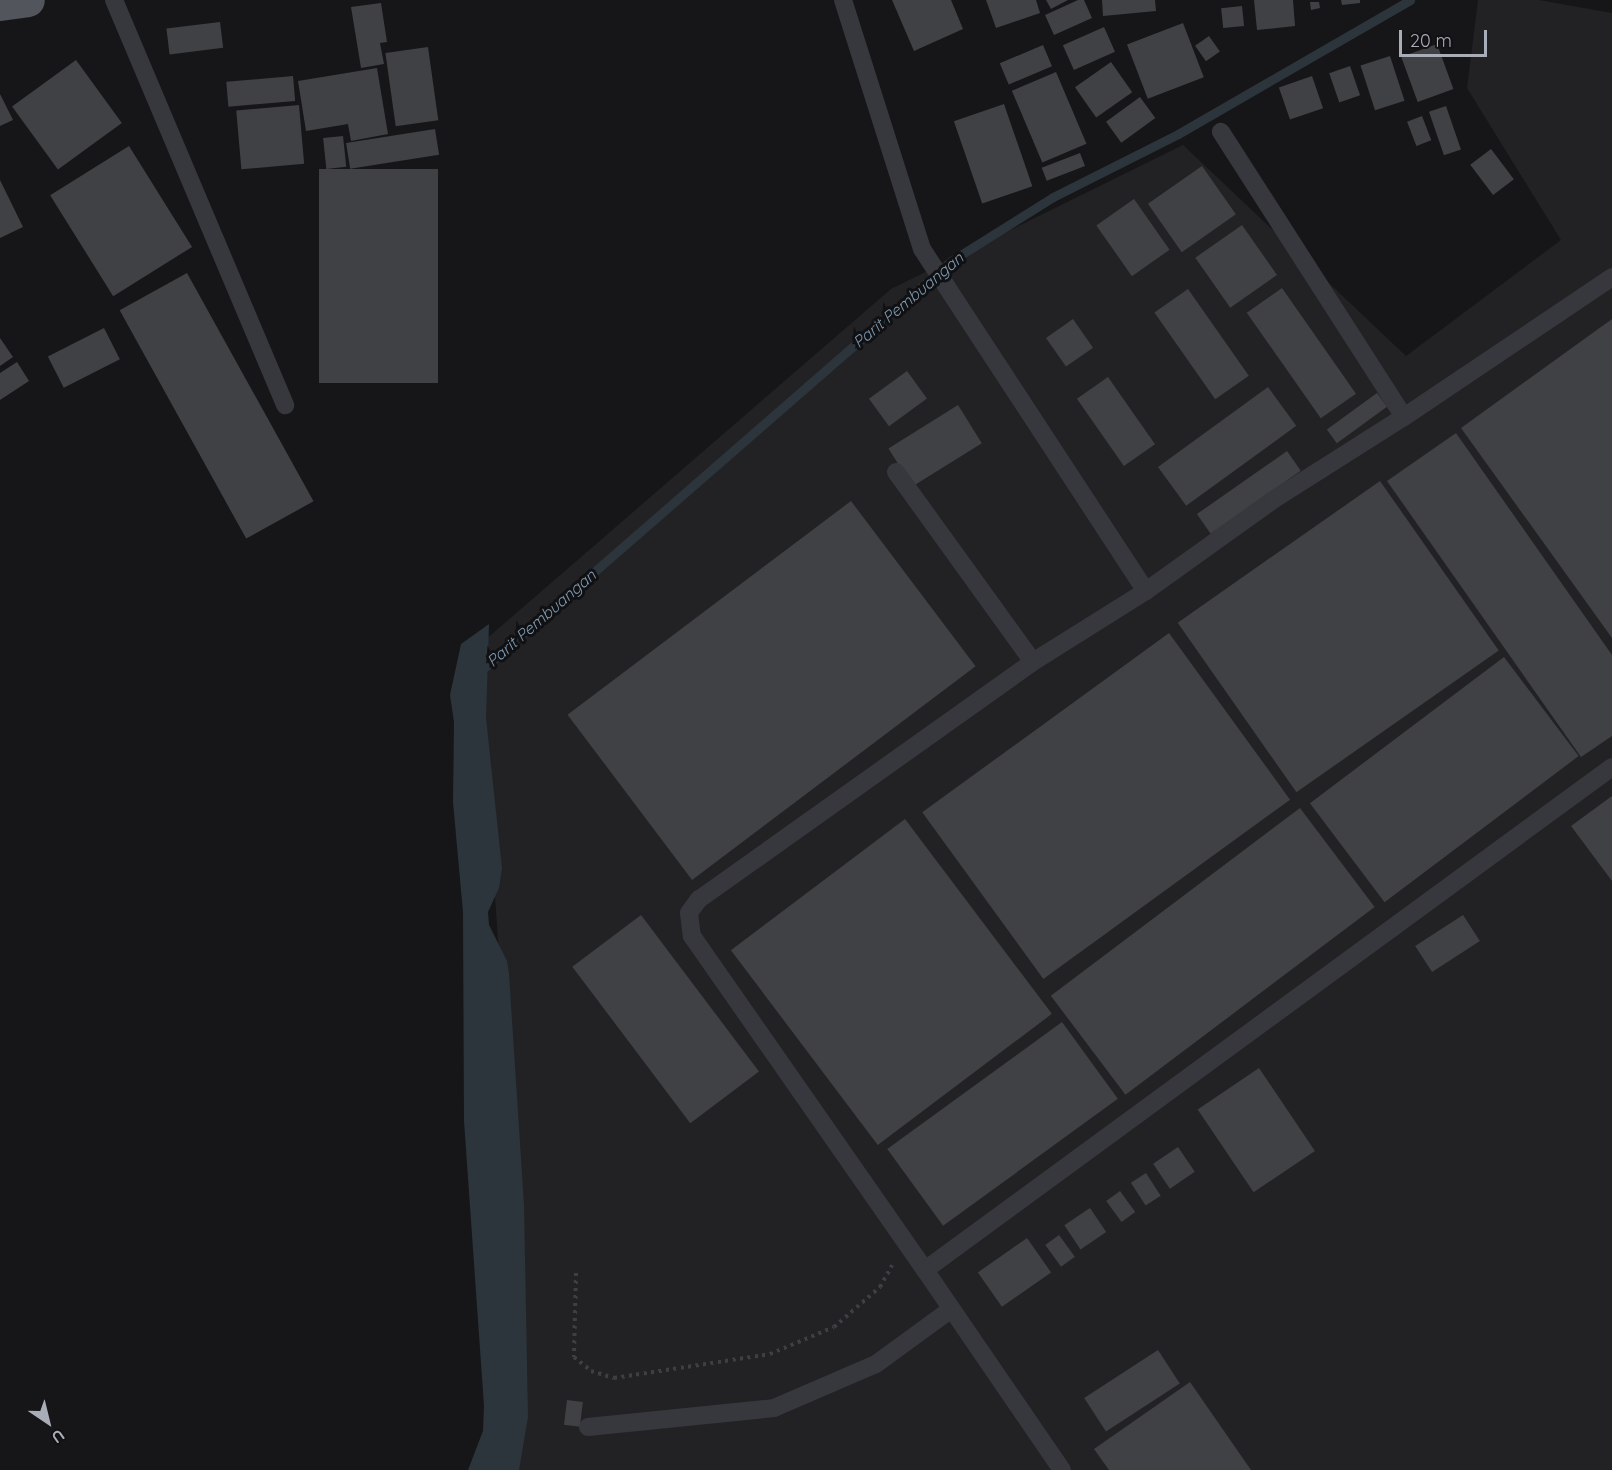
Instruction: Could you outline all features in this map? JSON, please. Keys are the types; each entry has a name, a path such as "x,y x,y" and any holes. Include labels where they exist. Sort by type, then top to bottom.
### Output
{"main road":[{"path":"0,4 28,0"}],"lane":[{"path":"114,0 285,405"},
{"path":"843,0 922,249 1146,591"},
{"path":"1221,132 1404,417"},
{"path":"1062,1470 692,936 689,913 709,892 1034,662 1146,591 1273,500 1404,417 1612,277"},
{"path":"896,472 1034,662"},
{"path":"925,1270 1612,767"},
{"path":"588,1427 774,1408 876,1364 950,1310"}],"path":[{"path":"576,1273 574,1357 591,1371 614,1378 771,1354 834,1327 880,1287 904,1240"}],"shaded area":[{"path":"1478,0 1539,0 1612,13 1612,1470 507,1470 500,966 477,647 891,289 1183,145 1406,356 1561,240 1467,88"},
{"path":"489,624 486,718 502,868 499,888 488,912 489,925 507,961 509,974 524,1205 528,1417 519,1470 468,1470 483,1431 484,1406 464,1121 463,912 453,802 454,722 450,695 461,644"}],"building":[{"path":"892,0 951,0 963,29 914,51"},
{"path":"986,0 1036,0 1040,13 996,28"},
{"path":"1046,0 1068,0 1051,9"},
{"path":"1078,0 1084,0 1092,18 1054,35 1045,15"},
{"path":"1102,0 1155,0 1156,11 1103,16"},
{"path":"1254,0 1293,0 1295,26 1257,30"},
{"path":"1341,0 1360,0 1360,3 1342,5"},
{"path":"1310,2 1319,2 1320,8 1311,10"},
{"path":"381,3 387,42 380,43 384,64 361,68 351,7"},
{"path":"1242,6 1244,26 1223,28 1221,8"},
{"path":"220,22 223,48 170,54 166,29"},
{"path":"1183,23 1204,77 1148,99 1127,45"},
{"path":"1104,27 1115,52 1074,70 1063,45"},
{"path":"1209,36 1220,52 1206,61 1195,46"},
{"path":"1437,44 1453,89 1418,102 1401,57"},
{"path":"1043,45 1052,66 1009,85 1000,63"},
{"path":"428,47 438,120 396,126 385,53"},
{"path":"1390,56 1405,101 1375,110 1361,66"},
{"path":"76,60 122,123 58,170 12,106"},
{"path":"1111,62 1132,92 1096,118 1075,87"},
{"path":"1350,66 1360,95 1339,102 1329,73"},
{"path":"377,68 388,134 351,141 348,124 306,131 298,81"},
{"path":"1056,72 1086,144 1042,163 1012,91"},
{"path":"293,76 295,101 228,107 226,82"},
{"path":"1312,76 1323,108 1290,120 1279,87"},
{"path":"0,94 13,120 0,126"},
{"path":"1140,97 1155,118 1121,143 1106,122"},
{"path":"1004,104 1032,186 982,204 954,121"},
{"path":"299,105 304,164 241,169 236,110"},
{"path":"1446,106 1461,149 1444,155 1429,112"},
{"path":"1422,116 1431,140 1416,146 1407,122"},
{"path":"435,129 439,155 350,169 346,143"},
{"path":"343,136 346,167 326,169 323,138"},
{"path":"129,146 192,247 113,296 50,195"},
{"path":"1491,149 1514,179 1493,195 1470,165"},
{"path":"1080,153 1085,166 1047,181 1042,168"},
{"path":"1202,166 1236,214 1182,252 1148,204"},
{"path":"319,169 438,169 438,383 319,383"},
{"path":"0,180 23,227 0,238"},
{"path":"1134,199 1170,250 1132,276 1096,225"},
{"path":"1242,225 1277,275 1230,308 1195,258"},
{"path":"187,273 314,501 246,539 120,310"},
{"path":"1282,288 1356,394 1321,418 1247,313"},
{"path":"1188,289 1249,376 1215,399 1154,313"},
{"path":"1073,319 1093,348 1066,367 1046,338"},
{"path":"1612,319 1612,638 1461,428"},
{"path":"104,328 120,359 64,388 48,357"},
{"path":"0,338 13,357 0,366"},
{"path":"17,362 29,381 0,400 0,373"},
{"path":"907,371 927,399 889,426 869,399"},
{"path":"1108,377 1155,444 1124,466 1077,399"},
{"path":"1268,387 1296,426 1186,506 1158,467"},
{"path":"1377,393 1387,407 1337,443 1327,429"},
{"path":"958,405 982,443 912,487 888,448"},
{"path":"1456,433 1612,655 1612,736 1581,757 1387,481"},
{"path":"1287,451 1301,471 1211,534 1197,514"},
{"path":"1380,481 1499,651 1296,792 1178,623"},
{"path":"851,501 976,666 692,880 567,715"},
{"path":"1169,633 1290,800 1043,979 922,812"},
{"path":"1504,657 1579,756 1385,902 1310,803"},
{"path":"1612,796 1612,881 1571,826"},
{"path":"1300,808 1375,907 1125,1095 1051,996"},
{"path":"905,819 1052,1014 878,1145 731,950"},
{"path":"641,915 759,1072 690,1123 572,967"},
{"path":"1463,915 1480,941 1432,972 1415,946"},
{"path":"1062,1022 1118,1099 943,1226 887,1149"},
{"path":"1259,1068 1315,1151 1254,1192 1198,1109"},
{"path":"1178,1147 1195,1172 1170,1189 1153,1164"},
{"path":"1146,1173 1161,1196 1146,1205 1131,1183"},
{"path":"1120,1191 1135,1212 1122,1222 1106,1201"},
{"path":"1090,1208 1106,1232 1081,1249 1064,1225"},
{"path":"1059,1235 1075,1257 1061,1267 1045,1245"},
{"path":"1027,1238 1051,1272 1002,1307 978,1272"},
{"path":"1158,1350 1180,1384 1106,1431 1084,1398"},
{"path":"1190,1382 1251,1470 1109,1470 1094,1449"},
{"path":"567,1400 583,1402 580,1427 564,1425"}],"waterway":[{"name":"Parit Pembuangan","path":"478,673 951,261 1053,197 1178,134 1410,0"}]}
